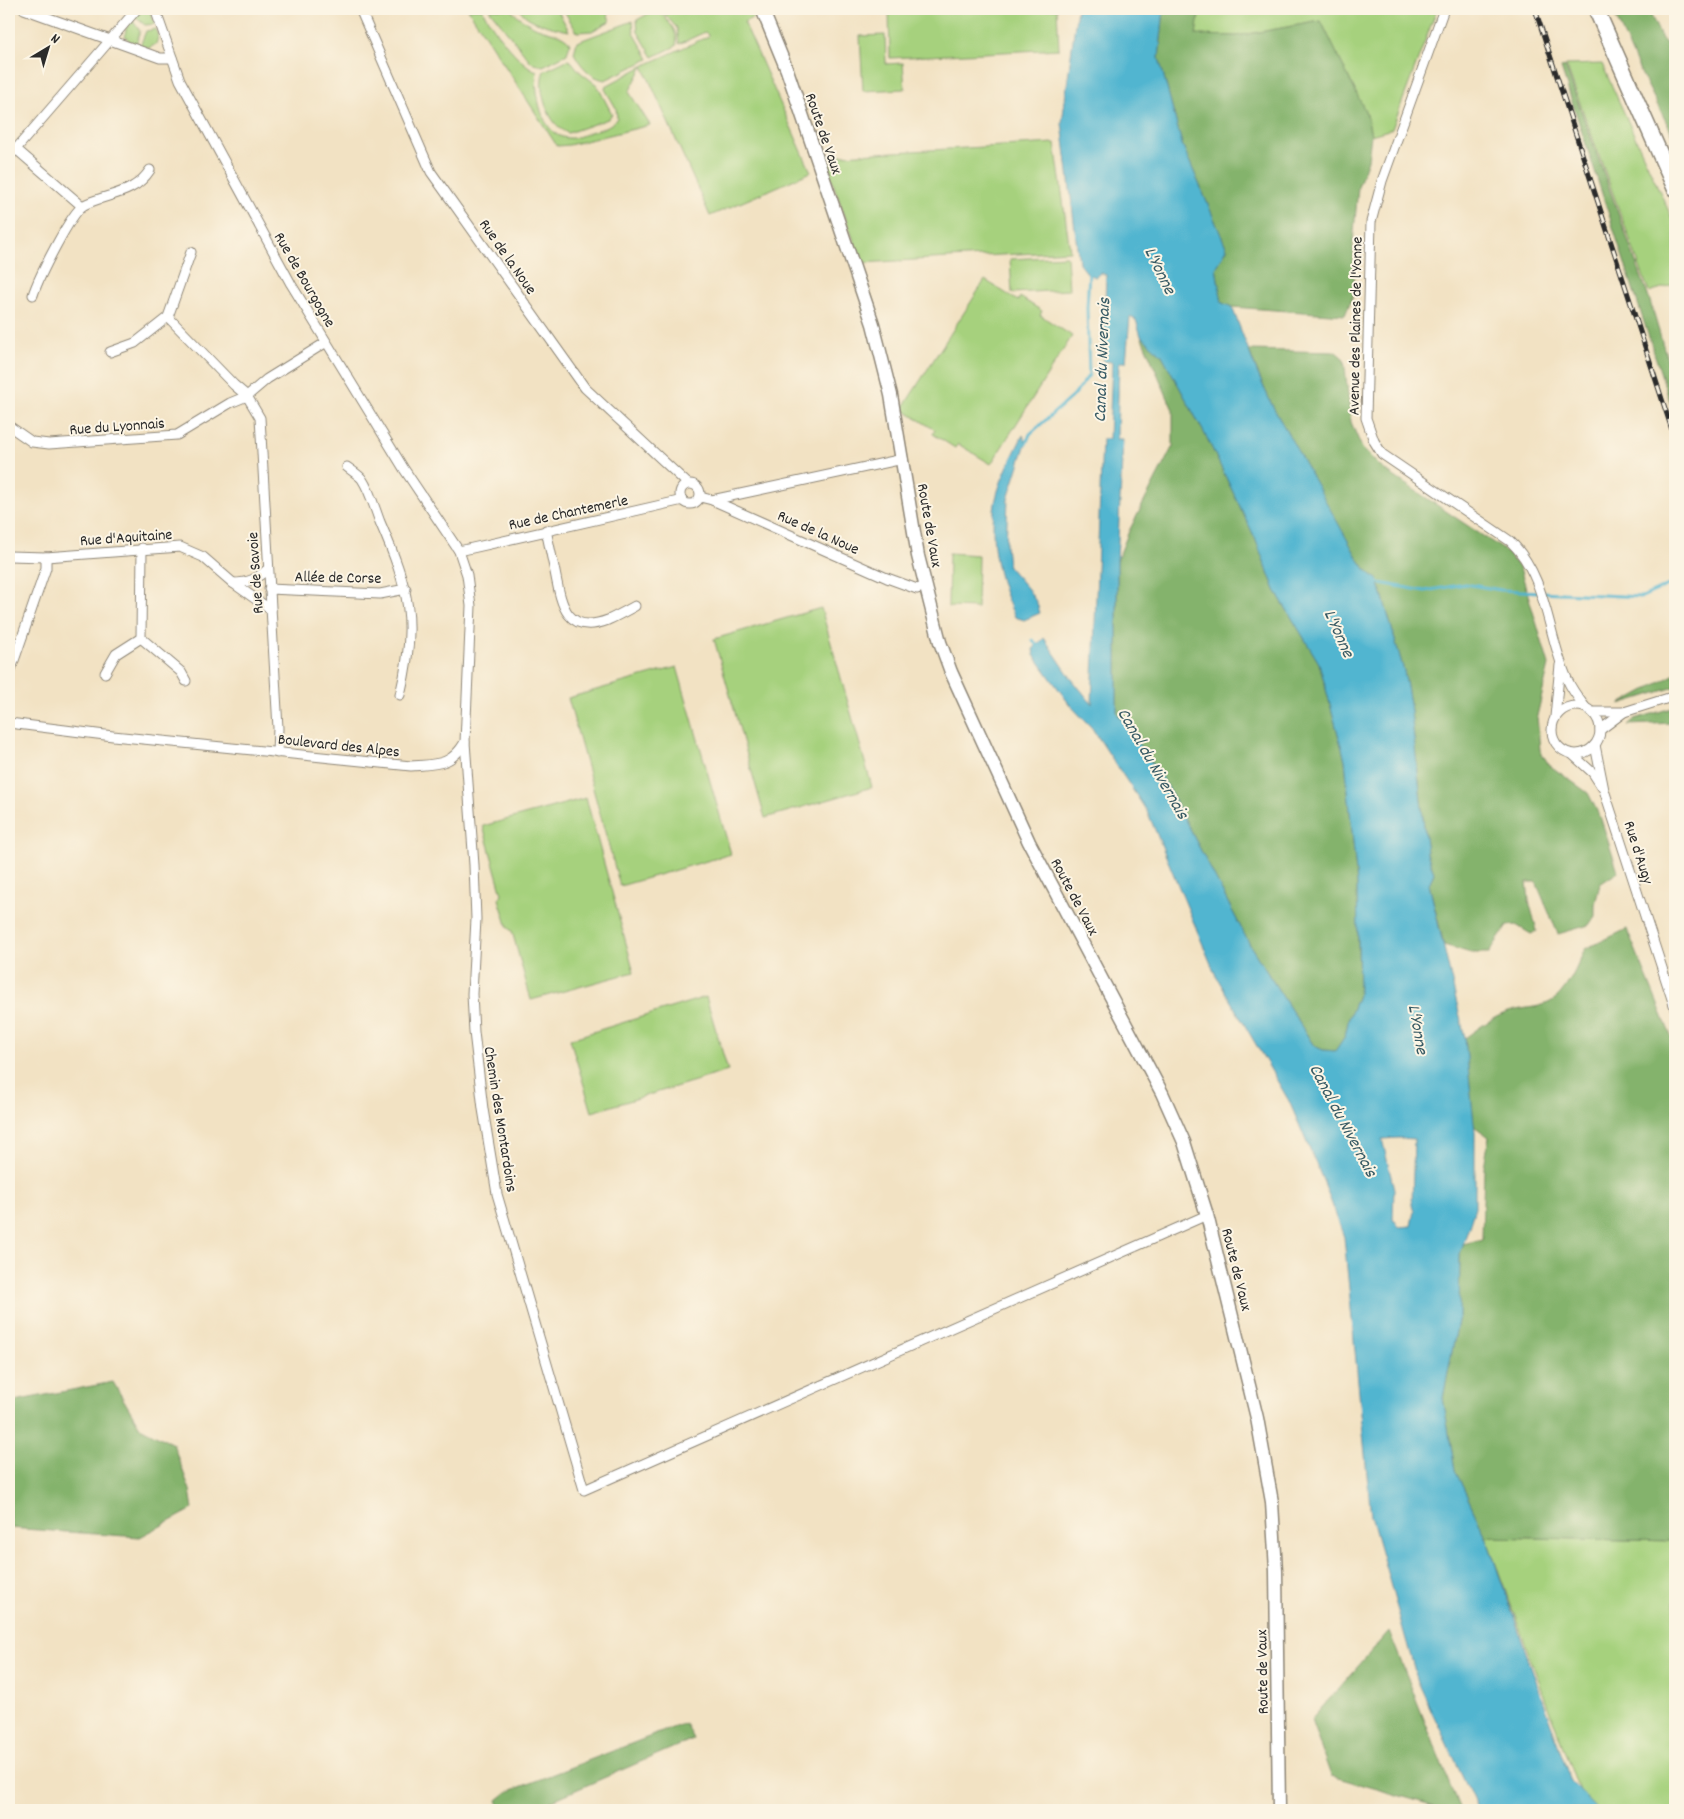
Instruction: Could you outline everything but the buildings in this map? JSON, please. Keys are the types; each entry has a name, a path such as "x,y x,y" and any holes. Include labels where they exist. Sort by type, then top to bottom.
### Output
{"main road":[{"path":"1596,9 1675,188"}],"street":[{"path":"24,9 112,39 160,58 172,58"},
{"path":"9,158 137,9"},
{"name":"Rue de Bourgogne","path":"155,9 180,80 236,184 325,343 458,551"},
{"name":"Rue de la Noue","path":"360,9 431,172 585,388 688,484"},
{"name":"Route de Vaux","path":"762,9 787,70 873,324 891,395 918,556 940,642 983,744 1029,842 1162,1093 1184,1142 1207,1215 1257,1418 1272,1502 1275,1552 1279,1810"},
{"name":"Avenue des Plaines de l'Yonne","path":"1444,9 1382,181 1370,222 1366,418 1374,441 1382,454 1510,541 1522,552 1530,564 1540,592 1568,683 1585,707"},
{"path":"16,149 82,206"},
{"path":"33,295 46,262 82,206 136,186 150,170"},
{"path":"110,352 135,343 168,317 191,252"},
{"name":"Rue de Savoie","path":"168,317 247,396 260,418 277,753"},
{"name":"Rue du Lyonnais","path":"9,426 32,442 49,444 170,436 182,433 230,403 247,396 267,379 325,343"},
{"path":"712,500 903,459"},
{"name":"Allée de Corse","path":"347,468 362,479 396,558 406,589 410,609 408,663 400,695"},
{"path":"688,484 697,486 700,497 692,504 683,500 680,492 688,484"},
{"name":"Rue de la Noue","path":"700,497 712,500 887,578 917,589 926,586"},
{"name":"Rue de Chantemerle","path":"458,551 683,500"},
{"path":"546,530 561,604 569,616 583,623 594,623 607,620 635,606"},
{"name":"Rue d'Aquitaine","path":"9,556 46,557 142,548 180,547 194,551 233,583 271,610"},
{"path":"141,638 142,548"},
{"path":"458,551 467,574 471,606 465,742"},
{"path":"9,676 46,568 46,557"},
{"path":"233,583 247,583 268,570"},
{"name":"Allée de Corse","path":"269,589 380,594 406,589"},
{"path":"105,673 116,654 141,638"},
{"path":"141,638 181,672 186,680"},
{"name":"Avenue des Plaines de l'Yonne","path":"1555,717 1560,662"},
{"path":"1624,712 1600,730 1595,745 1585,752 1572,754 1558,746 1554,740 1552,732 1555,717 1568,707 1585,707 1593,712 1624,712 1675,696"},
{"path":"1593,712 1600,730"},
{"name":"Boulevard des Alpes","path":"9,724 412,766 448,761 459,752 465,742"},
{"name":"Chemin des Montardoins","path":"465,742 476,919 472,994 482,1110 497,1194 584,1490 1207,1215"},
{"name":"Rue d'Augy","path":"1595,745 1604,790 1675,1008"},
{"name":"Rue d'Augy","path":"1572,754 1593,773 1604,790"}],"green space":[{"path":"468,9 482,9 498,34 514,53 530,68 537,71 538,101 541,112 551,130 559,136 577,137 612,124 617,118 616,108 605,89 606,86 643,66 629,92 650,125 569,145 557,146"},
{"path":"489,9 510,9 533,26 567,39 570,43 567,54 543,66 531,62"},
{"path":"520,9 557,9 569,31 534,21 523,14"},
{"path":"563,9 606,9 610,21 592,31 577,32"},
{"path":"657,9 674,30 676,46 653,57 638,32 637,20"},
{"path":"660,9 753,9 756,16 744,22 811,172 710,216 643,66 709,36 705,32 679,44 677,28"},
{"path":"889,9 1057,9 1059,49 890,58"},
{"path":"1164,9 1200,9 1196,35 1237,36 1321,21 1367,115 1371,135 1368,160 1358,187 1353,243 1354,293 1345,315 1232,307 1222,303 1216,268 1227,249 1182,144 1159,58"},
{"path":"1200,9 1437,9 1392,129 1371,135 1367,115 1321,21 1237,36 1195,35"},
{"path":"1612,9 1648,9 1662,39 1675,53 1675,139 1640,71"},
{"path":"141,10 150,12 155,24 145,25 135,17"},
{"path":"132,20 140,31 136,45 129,41 125,35 126,28"},
{"path":"633,21 634,33 649,59 605,80 595,77 586,70 574,53 577,42"},
{"path":"156,29 158,37 156,44 149,48 140,46 146,31"},
{"path":"885,35 886,64 903,63 905,89 863,91 860,36"},
{"path":"567,60 571,61 580,72 597,85 612,114 608,119 568,133 555,123 550,115 543,97 542,87 544,71"},
{"path":"1602,64 1675,225 1675,284 1649,292 1566,65"},
{"path":"1565,66 1650,301 1675,386 1675,417 1561,68"},
{"path":"1055,143 1070,251 862,263 823,156"},
{"path":"1067,256 1069,290 1012,293 1010,259"},
{"path":"985,280 1018,301 1020,297 1042,311 1040,315 1072,336 991,464 958,444 955,448 933,434 935,430 902,409"},
{"path":"1141,336 1162,355 1208,440 1255,538 1275,590 1319,663 1345,760 1357,883 1359,993 1349,1018 1345,1036 1336,1051 1323,1050 1314,1046 1251,947 1168,787 1117,713 1117,561 1129,531 1173,446 1173,410"},
{"path":"1249,350 1336,352 1344,359 1351,422 1362,448 1383,469 1507,552 1520,568 1549,665 1537,716 1540,750 1549,765 1588,793 1601,819 1618,872 1600,884 1595,904 1595,916 1589,925 1558,934 1536,882 1527,882 1529,901 1537,931 1531,934 1516,925 1507,926 1489,953 1471,953 1444,945 1429,884 1434,873 1427,853 1410,703 1404,671 1378,580 1365,569 1357,557 1298,455 1271,403"},
{"path":"949,553 978,555 977,608 948,607"},
{"path":"821,608 872,787 765,818 714,639"},
{"path":"677,667 731,854 620,886 568,698"},
{"path":"1675,674 1675,687 1620,704"},
{"path":"1675,707 1675,723 1628,725 1635,719"},
{"path":"586,798 634,972 531,1000 512,931 508,928 499,899 502,894 483,826"},
{"path":"1627,929 1675,1046 1675,1541 1486,1537 1455,1470 1443,1398 1459,1316 1460,1254 1463,1244 1482,1239 1484,1167 1489,1137 1474,1126 1465,1038 1499,1016 1512,1011 1545,1004 1556,998 1568,983 1585,949"},
{"path":"706,997 728,1071 592,1112 570,1039"},
{"path":"113,1382 140,1427 173,1444 190,1490 193,1509 140,1537 9,1528 9,1402"},
{"path":"1486,1537 1675,1541 1675,1810 1586,1810"},
{"path":"1389,1631 1460,1810 1438,1810 1435,1806 1331,1776 1311,1720"},
{"path":"685,1723 693,1739 530,1810 501,1810 497,1800 507,1792"}],"water":[{"path":"1077,9 1164,9 1159,58 1182,144 1227,249 1216,268 1222,303 1232,307 1272,405 1357,557 1365,569 1378,580 1404,671 1410,703 1427,853 1434,873 1429,884 1465,1038 1475,1132 1475,1208 1460,1254 1459,1316 1443,1398 1455,1470 1486,1537 1571,1782 1598,1810 1478,1810 1418,1682 1371,1516 1344,1237 1325,1185 1289,1101 1216,976 1148,813 1092,728 1070,705 1034,655 1033,649 1044,638 1071,678 1092,704 1102,439 1109,439 1112,362 1103,361 1106,275 1101,273 1095,277 1088,274 1079,263 1062,123","holes":["1130,317 1136,320 1141,336 1162,355 1208,440 1255,538 1275,590 1319,663 1345,760 1357,883 1359,993 1349,1018 1345,1036 1335,1051 1323,1050 1314,1046 1251,947 1168,787 1117,713 1117,561 1123,439 1117,439 1119,362 1126,362","1382,1139 1414,1139 1412,1204 1414,1211 1411,1226 1399,1227 1393,1218 1394,1189"]},
{"path":"1023,435 1026,443 1008,499 1006,544 1008,566 1028,589 1037,603 1040,613 1024,620 1015,617 1004,592 997,566 993,539 995,501 1005,472"}],"waterway":[{"name":"Canal du Nivernais","path":"1026,444 1030,434 1075,394 1089,375 1087,308 1089,272"},
{"path":"1374,582 1425,591 1465,584 1501,590 1642,597 1675,582"},
{"path":"1033,640 1039,648"}],"railway":[{"path":"1535,9 1675,439"}],"water label":[{"name":"L'Yonne","path":"1161,270"},
{"name":"L'Yonne","path":"1340,633"},
{"name":"L'Yonne","path":"1419,1029"}]}
